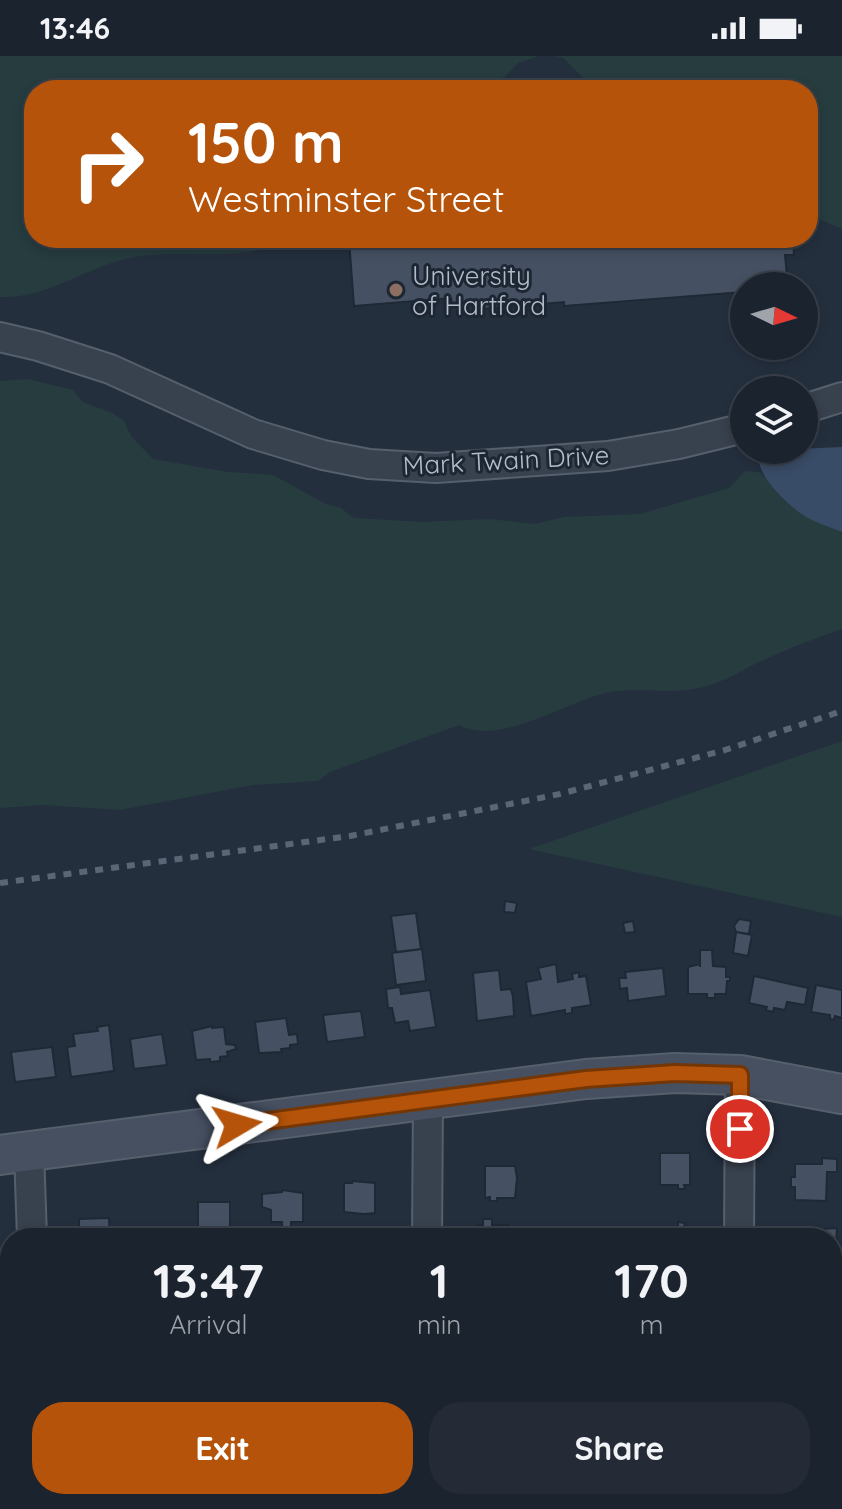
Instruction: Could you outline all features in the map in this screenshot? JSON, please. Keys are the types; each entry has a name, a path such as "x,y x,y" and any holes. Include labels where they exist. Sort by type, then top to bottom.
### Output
{"main road":[{"path":"14,1153 586,1079 675,1073 740,1075 842,1094"}],"street":[{"name":"Mark Twain Drive","path":"0,337 110,369 236,428 284,445 369,464 436,468 608,456 730,431"},
{"path":"818,405 842,397"},
{"path":"739,1228 740,1075"},
{"path":"427,1228 428,1101"},
{"path":"14,1153 30,1228"}],"green space":[{"path":"0,56 539,56 518,63 504,77 492,80 24,80 24,248 265,248 235,254 135,257 35,293 0,297"},
{"path":"554,56 842,56 842,229 818,218 818,80 586,80 563,58"},
{"path":"28,379 73,390 83,402 112,413 124,421 131,436 153,459 228,472 273,475 326,504 341,508 354,518 423,522 489,519 534,524 564,517 640,514 729,488 745,471 760,472 805,516 842,532 842,629 707,686 683,690 610,692 514,727 476,730 459,725 330,772 318,781 253,785 120,810 42,805 0,808 0,381"},
{"path":"842,741 842,917 529,849"}],"water":[{"path":"842,447 842,532 810,519 792,507 769,483 760,466 818,464 818,448"}],"building":[{"path":"350,248 794,248 794,255 785,255 787,272 730,272 730,293 481,309 480,304 452,306 451,298 354,306"},
{"path":"505,901 517,903 515,913 504,912"},
{"path":"416,913 421,949 396,952 391,916"},
{"path":"739,919 751,921 749,934 736,932 734,926"},
{"path":"633,921 635,932 625,933 623,923"},
{"path":"736,932 752,935 748,956 733,953"},
{"path":"422,949 426,981 396,985 392,953"},
{"path":"700,950 712,950 713,966 726,967 726,977 730,977 730,981 727,981 726,994 707,998 707,994 688,994 688,967 700,964"},
{"path":"556,964 558,982 573,979 572,974 579,972 579,977 586,976 591,1005 572,1008 572,1013 565,1014 565,1010 531,1016 526,982 541,979 538,968"},
{"path":"663,968 666,996 628,1001 627,988 620,989 619,978 626,978 625,972"},
{"path":"499,970 501,990 511,989 514,1016 477,1021 473,973"},
{"path":"754,976 808,988 805,1005 787,1002 785,1010 774,1008 773,1012 766,1010 767,1007 749,1003"},
{"path":"816,985 842,990 842,1018 835,1016 834,1020 830,1019 830,1015 811,1012"},
{"path":"400,987 401,994 430,990 436,1027 410,1031 408,1021 395,1023 392,1008 388,1008 386,989"},
{"path":"361,1011 365,1037 327,1042 323,1015"},
{"path":"286,1018 289,1035 297,1034 298,1044 281,1049 282,1052 259,1053 255,1022"},
{"path":"109,1025 114,1071 71,1077 67,1047 75,1046 73,1034 98,1031 97,1027"},
{"path":"212,1026 224,1027 226,1044 235,1045 236,1049 227,1052 228,1056 220,1057 220,1061 196,1060 192,1031"},
{"path":"162,1034 167,1065 134,1069 130,1039"},
{"path":"52,1047 56,1077 15,1082 11,1052"},
{"path":"660,1153 690,1153 690,1185 678,1189 678,1185 660,1185"},
{"path":"822,1158 837,1159 837,1172 827,1172 826,1201 795,1200 791,1177 795,1177 795,1164 822,1164"},
{"path":"485,1166 515,1166 515,1198 490,1201 490,1197 485,1198"},
{"path":"344,1183 375,1183 375,1213 344,1212"},
{"path":"303,1193 303,1222 291,1222 291,1228 282,1228 282,1222 271,1222 271,1210 262,1207 262,1194"},
{"path":"198,1202 230,1202 230,1228 198,1228"},
{"path":"109,1218 110,1228 79,1228 79,1219"},
{"path":"483,1219 492,1219 492,1225 509,1225 509,1228 478,1228 478,1225 483,1225"},
{"path":"678,1222 690,1228 660,1228 660,1227 678,1227"}],"railway":[{"path":"0,883 350,836 560,794 725,750 842,711"}],"place":[{"name":"University of Hartford","path":"396,290"}],"route":[{"path":"237,1125 586,1079 675,1073 740,1075 740,1129"}]}
